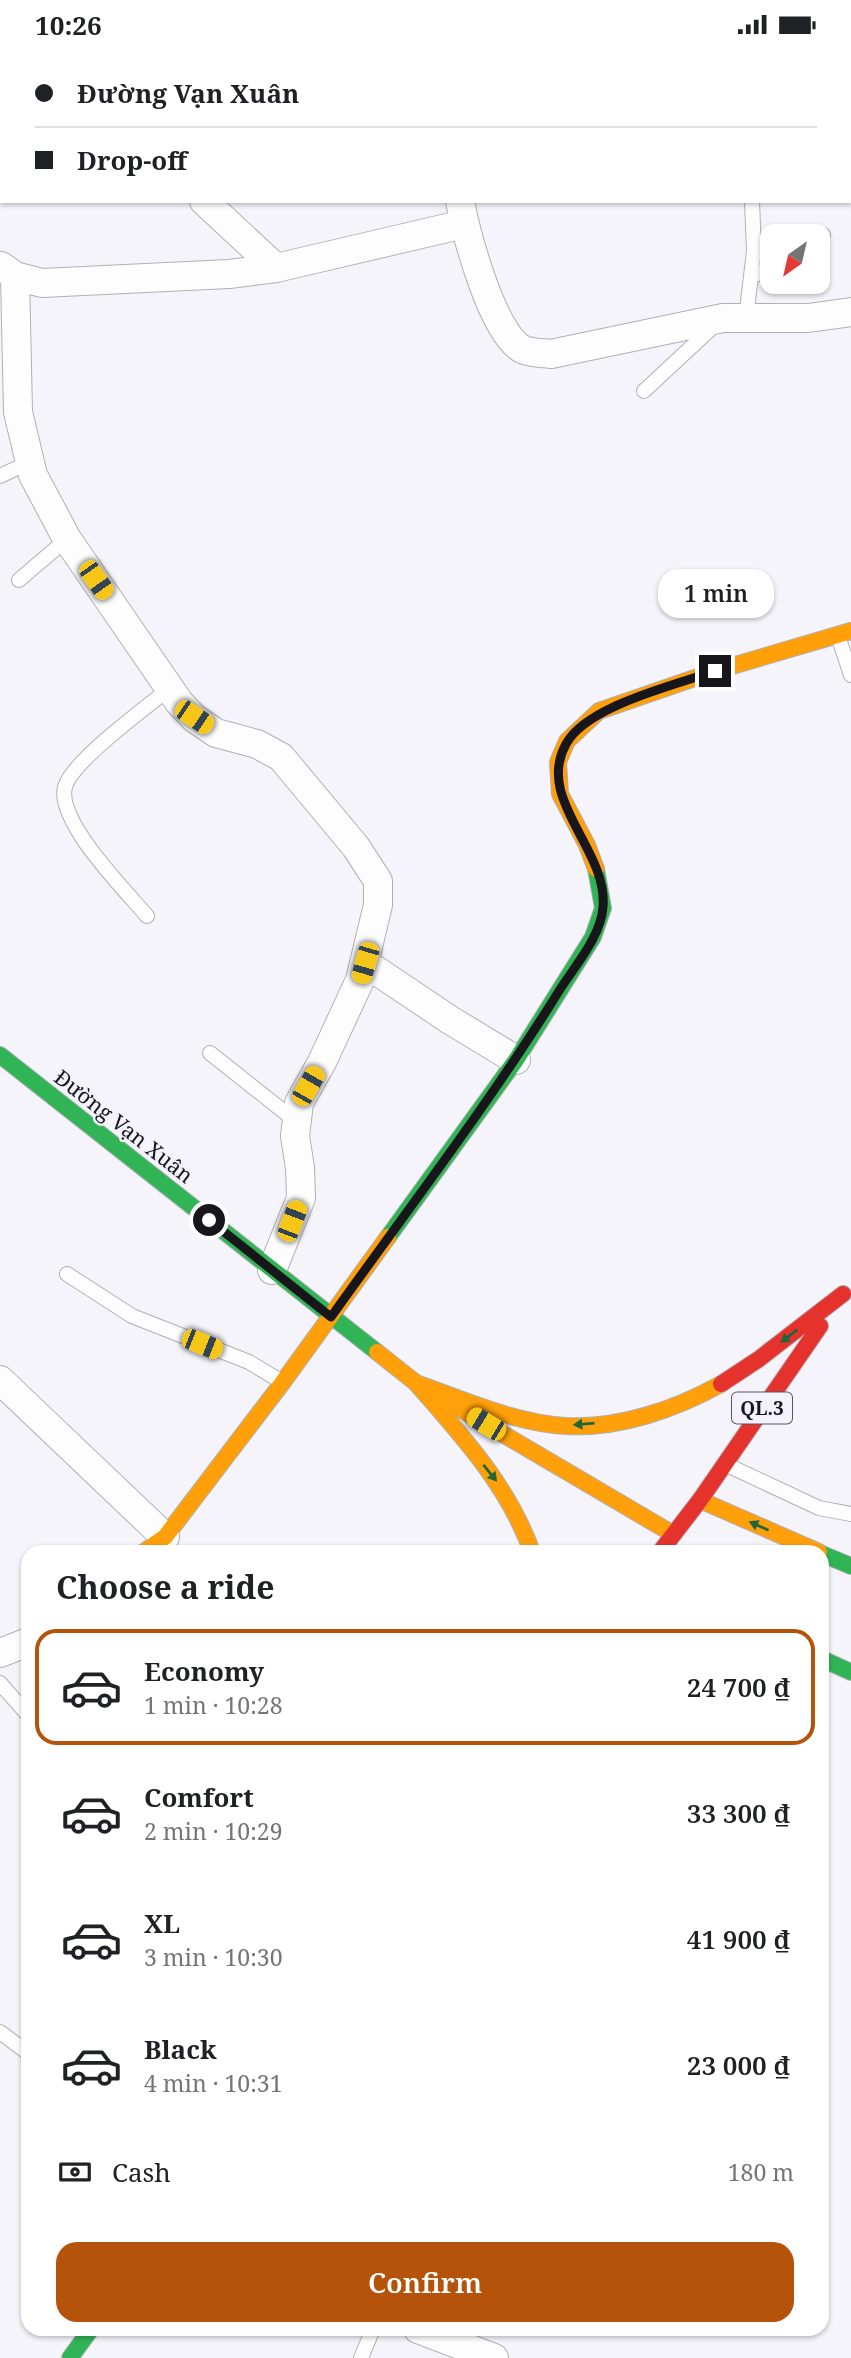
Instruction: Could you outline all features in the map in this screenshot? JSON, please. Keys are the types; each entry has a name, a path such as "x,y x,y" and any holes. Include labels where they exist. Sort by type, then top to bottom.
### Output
{"main road":[{"path":"154,1545 331,1317 516,1060 593,937 603,908 600,879 587,845 560,794 558,762 567,741 599,711 715,671 844,633"},
{"name":"Đường Vạn Xuân","path":"0,1055 416,1383 673,1534"},
{"path":"416,1383 517,1417 566,1426 623,1421 670,1410 702,1397 773,1348 847,1288"},
{"name":"QL.3","path":"665,1545 700,1500 847,1288"},
{"path":"416,1383 500,1485 526,1531 530,1545"},
{"path":"700,1500 803,1545"},
{"path":"829,1556 851,1566"},
{"path":"829,1662 851,1672"},
{"path":"70,2358 86,2336"}],"street":[{"path":"206,203 276,268"},
{"path":"272,1270 300,1198 300,1168 295,1136 299,1103 360,980 378,905 378,881 356,847 281,758 257,744 216,733 194,717 170,688 67,539 33,475 18,412 8,271 42,283 229,274 276,268 462,213 483,284 505,334 523,349 551,354 734,318 808,318 851,312"},
{"path":"365,963 516,1060"},
{"path":"0,1380 154,1545"},
{"path":"0,1653 21,1645"},
{"path":"436,2336 489,2357"}],"lane":[{"path":"644,391 734,318 751,277 754,251 752,203"},
{"path":"751,277 760,273"},
{"path":"0,477 30,462"},
{"path":"19,580 67,539"},
{"path":"844,633 851,675"},
{"path":"147,916 83,841 64,803 65,785 81,764 170,688"},
{"path":"210,1053 297,1122"},
{"path":"67,1274 132,1316 249,1362 283,1382"},
{"path":"724,1463 819,1508 851,1514"},
{"path":"0,1683 21,1708"},
{"path":"0,2032 21,2048"},
{"path":"361,2358 370,2336"}],"traffic: fast":[{"path":"388,1237 516,1060 593,937 603,908 596,869"},
{"path":"0,1055 377,1352"},
{"path":"829,1557 851,1566"},
{"path":"829,1662 851,1672"},
{"path":"70,2358 86,2336"}],"traffic: slow":[{"path":"596,869 587,845 560,794 558,762 567,741 599,711 715,671 851,631"},
{"path":"154,1545 165,1537 283,1382 388,1237"},
{"path":"377,1352 416,1383 673,1534"},
{"path":"416,1383 490,1410 566,1426 626,1421 685,1402 721,1384"},
{"path":"416,1383 467,1442 497,1483 529,1545"},
{"path":"700,1500 803,1545"}],"traffic: jam":[{"path":"721,1384 759,1359 843,1294"},
{"path":"665,1545 700,1500 820,1326"}],"route":[{"path":"209,1220 331,1317 516,1060 593,937 603,908 600,879 587,845 560,794 558,762 567,741 599,711 715,671"}]}
